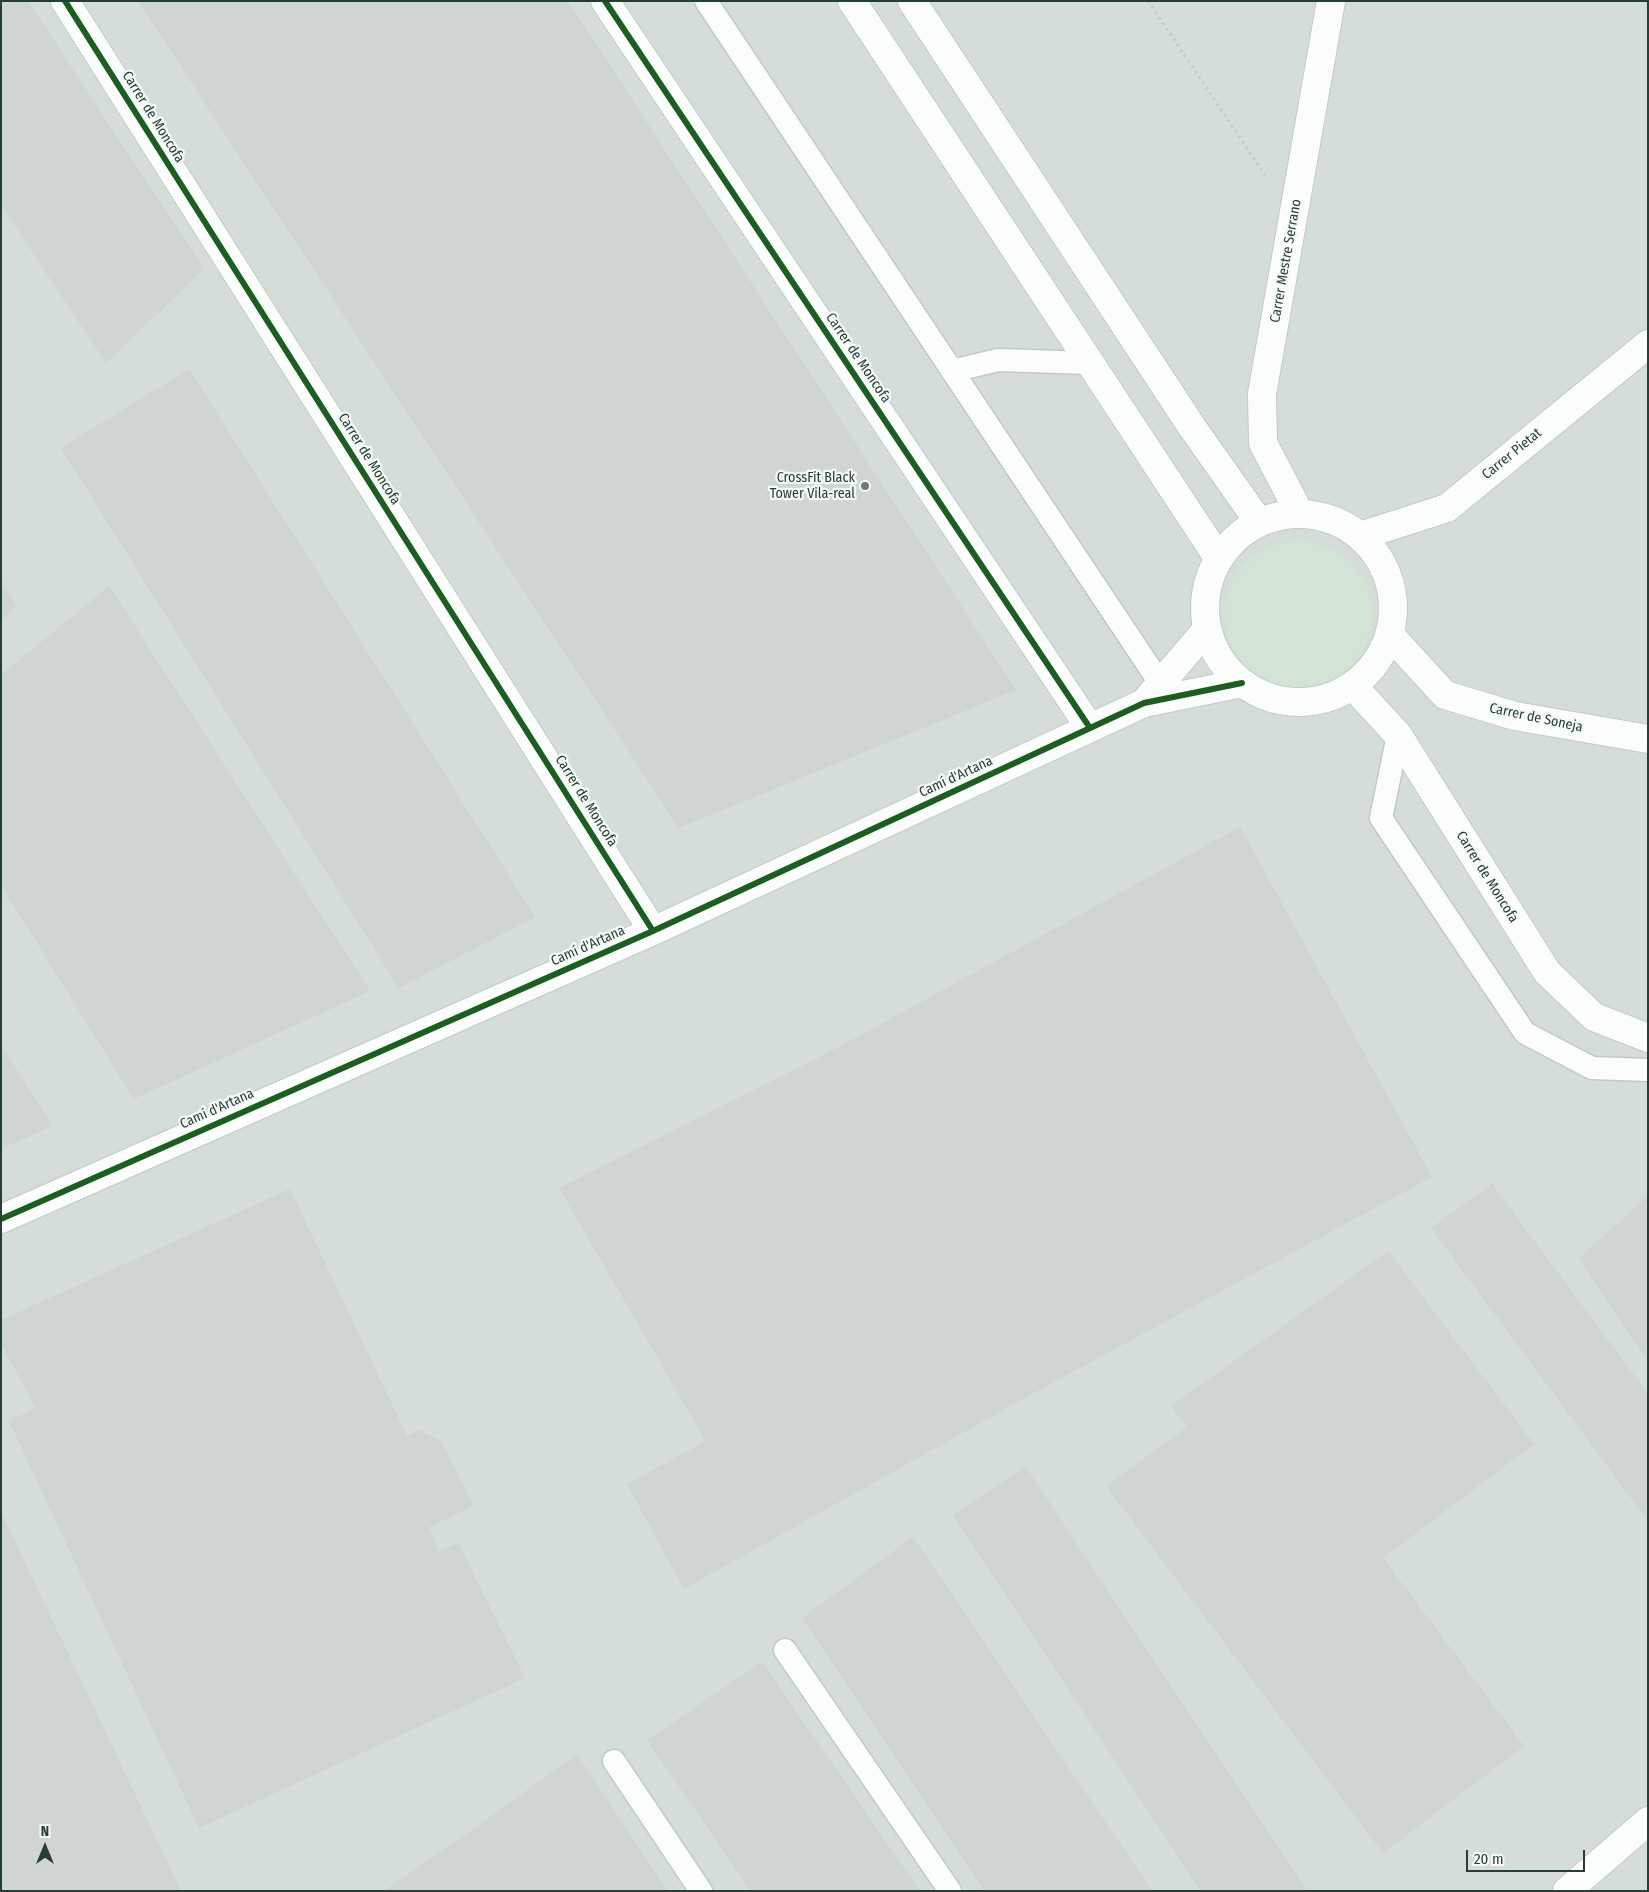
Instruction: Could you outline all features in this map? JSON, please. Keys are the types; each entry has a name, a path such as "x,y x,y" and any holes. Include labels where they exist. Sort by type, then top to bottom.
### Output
{"street":[{"name":"Carrer de Moncofa","path":"65,1 653,930"},
{"name":"Carrer de Moncofa","path":"605,1 1090,728"},
{"path":"852,1 1219,559"},
{"path":"912,1 1187,418 1259,522"},
{"name":"Carrer Mestre Serrano","path":"1300,514 1263,443 1262,394 1331,1"},
{"name":"Carrer Pietat","path":"1360,536 1447,508 1648,344"},
{"path":"1300,514 1332,520 1360,536 1378,556 1390,581 1394,608 1390,635 1376,664 1353,686 1326,698 1297,702 1268,697 1242,683 1220,659 1207,629 1206,592 1219,559 1236,538 1259,522 1279,516 1300,514"},
{"name":"Camí d'Artana","path":"1,1219 653,930 1090,728 1152,693 1207,629"},
{"name":"Carrer de Soneja","path":"1390,635 1445,694 1515,716 1648,739"},
{"name":"Camí d'Artana","path":"1152,693 1242,683"},
{"name":"Carrer de Moncofa","path":"1353,686 1398,735 1547,972 1594,1017 1648,1038"},
{"path":"1567,1891 1648,1821"}],"lane":[{"path":"706,1 952,371 1152,693"},
{"path":"952,371 998,360 1089,363"},
{"path":"1398,735 1381,818 1525,1033 1592,1068 1648,1070"},
{"path":"785,1650 950,1891"},
{"path":"614,1761 701,1891"}],"path":[{"path":"1148,1 1293,218"}],"shaded area":[{"path":"1,1 1648,1 1648,1891 1,1891"}],"green space":[{"path":"1298,541 1326,547 1350,563 1366,587 1372,615 1366,643 1350,667 1326,683 1298,689 1270,683 1246,667 1230,643 1224,615 1230,587 1246,563 1270,547"}],"building":[{"path":"1,1 28,1 204,269 106,363 1,205"},
{"path":"138,1 568,1 1016,690 679,828"},
{"path":"189,369 535,917 399,988 61,448"},
{"path":"1,582 17,606 1,620"},
{"path":"109,586 370,991 134,1099 1,885 1,675"},
{"path":"1240,827 1432,1177 1032,1394 684,1589 627,1484 706,1441 559,1188 839,1047"},
{"path":"1,1045 53,1126 1,1149"},
{"path":"1492,1184 1648,1394 1648,1521 1431,1228"},
{"path":"290,1189 407,1436 418,1430 440,1440 474,1506 429,1527 439,1552 458,1542 525,1678 199,1828 9,1421 36,1408 1,1344 1,1320"},
{"path":"1648,1196 1648,1361 1579,1258"},
{"path":"1388,1251 1534,1444 1383,1558 1524,1746 1383,1853 1106,1486 1187,1427 1171,1406"},
{"path":"1026,1467 1307,1891 1201,1891 953,1515"},
{"path":"1,1512 181,1891 1,1891"},
{"path":"913,1537 1152,1891 984,1891 802,1618"},
{"path":"762,1662 920,1891 751,1891 647,1740"},
{"path":"577,1754 668,1891 384,1891 465,1835"}],"cycle path":[{"path":"65,1 653,931"},
{"path":"605,1 1090,728"},
{"path":"1,1219 653,931 1144,703 1242,683"}],"place":[{"name":"CrossFit Black Tower Vila-real","path":"865,486"}]}
